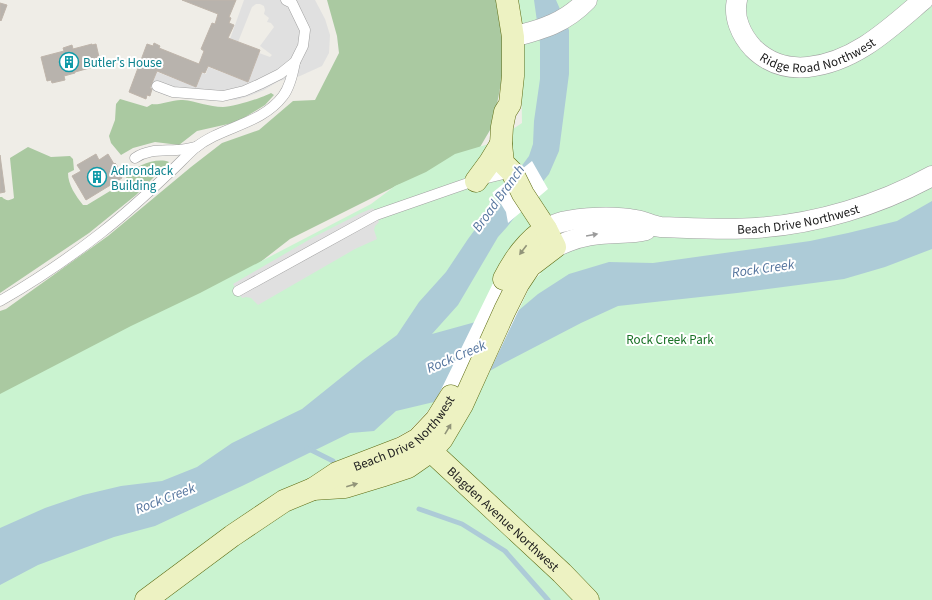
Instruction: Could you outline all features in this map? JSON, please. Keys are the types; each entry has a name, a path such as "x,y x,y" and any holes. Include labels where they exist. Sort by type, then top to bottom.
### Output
{"main road":[{"path":"507,0 513,37 513,76 510,104 505,112 502,127 503,163 512,174 551,238"},
{"path":"510,104 516,114 516,158 512,174"},
{"path":"476,180 502,144"},
{"name":"Beach Drive Northwest","path":"146,600 255,520 284,501 313,489 345,487 408,467 425,445 442,439 454,405 504,310 514,275 530,266 551,238"},
{"name":"Blagden Avenue Northwest","path":"425,445 558,568 588,600"}],"street":[{"path":"513,37 551,26 566,18 587,0"},
{"name":"Ridge Road Northwest","path":"737,0 737,14 740,29 752,47 757,52 775,63 787,67 800,68 832,62 862,48 881,35 923,0"},
{"name":"Beach Drive Northwest","path":"551,238 574,238 600,234 638,232 658,227 732,228 760,227 795,223 837,213 875,201 908,188 932,176"}],"lane":[{"path":"0,301 21,289 101,233 168,174 196,147 214,137 246,123 267,111 284,96 292,77 295,62 303,46 305,30 292,4 286,0"},
{"path":"157,86 173,92 223,96 244,91 260,84 280,74 295,62"},
{"path":"135,158 142,153 196,147"},
{"path":"238,291 376,215 476,180 512,174"}],"green space":[{"path":"327,0 497,0 502,33 502,78 493,125 473,159 398,185 290,239 223,291 0,441 0,311 6,309 108,236 222,143 259,130 293,101 315,100 339,53 337,36"},
{"name":"Rock Creek Park","path":"518,0 932,0 932,600 0,600 0,394 131,326 200,293 371,204 395,186 426,172 455,154 492,143 522,123 520,8"},
{"path":"271,93 274,95 265,105 237,122 197,131 179,145 155,142 133,148 121,155 111,143 109,136 115,120 116,104 120,99 147,107 152,104 179,100 223,107 247,102"},
{"path":"28,147 51,157 70,156 73,159 74,170 68,173 69,182 83,205 87,205 115,188 127,184 126,176 146,163 158,161 169,162 136,195 89,233 0,293 0,197 8,200 14,198 10,158"}],"shaded area":[{"path":"244,0 315,0 325,19 330,35 329,53 322,66 300,76 279,81 264,90 236,100 167,96 150,89 157,72 196,87 202,73 206,74 208,67 248,82 259,53 270,57 272,55 260,46 274,27 271,23 267,22 269,18 264,14 264,6 256,4 252,7 238,42 230,39"},
{"path":"373,208 379,222 375,226 374,230 377,239 355,249 258,305 251,298 242,298 233,284 312,238"}],"water":[{"name":"Rock Creek","path":"534,0 556,0 569,30 569,74 559,151 549,174 498,237 458,305 432,334 519,310 538,294 569,274 609,262 653,263 810,241 897,221 932,201 932,249 885,267 844,279 737,293 618,306 581,323 504,363 434,402 396,411 374,431 350,433 242,486 155,526 114,537 38,565 0,585 0,528 45,508 83,495 121,486 162,481 197,467 232,443 302,409 397,335 419,302 446,272 468,239 529,156 533,144 534,121 540,79 540,43"}],"pier":[{"path":"532,161 548,189 508,223 506,212 496,196 492,193"},
{"path":"541,273 532,282 479,394 367,454 410,430 427,412 438,396 496,277"}],"building":[{"path":"182,0 236,0 229,17 231,18 229,23 234,25 228,38 260,50 248,82 208,66 205,73 202,72 196,87 157,71 150,88 152,89 150,96 147,95 146,99 129,92 147,44 153,46 154,43 160,46 159,48 199,64 204,51 201,49 212,23 215,24 218,14"},
{"path":"0,3 7,5 1,21 0,20"},
{"name":"Butler's House","path":"96,44 99,57 95,58 97,66 64,76 65,80 52,83 51,80 47,81 41,57 64,51 63,48 72,45 73,49"},
{"name":"Adirondack Building","path":"96,154 99,160 108,154 114,164 116,164 122,178 86,200 72,176 81,171 77,165"},
{"path":"0,155 5,192 0,193"}],"waterway":[{"path":"307,448 333,461"},
{"path":"419,509 462,524 505,551 548,600"}],"place":[{"name":"Butler's House","path":"69,62"},
{"name":"Adirondack Building","path":"97,177"}],"water label":[{"name":"Broad Branch","path":"498,198"}]}
